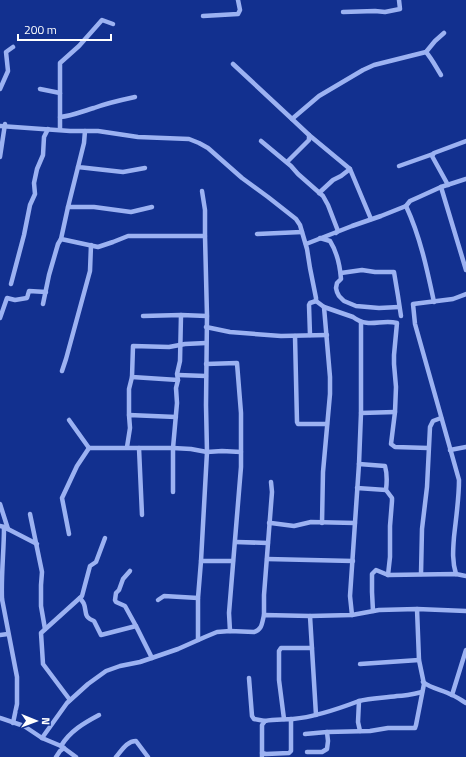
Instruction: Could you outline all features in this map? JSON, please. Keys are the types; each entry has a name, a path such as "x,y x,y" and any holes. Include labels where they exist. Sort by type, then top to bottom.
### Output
{"street":[{"path":"203,16 238,14 240,10 238,0"},
{"path":"343,12 385,12 400,9 399,0"},
{"path":"60,129 60,63 102,20 113,24"},
{"path":"292,119 319,96 363,70 374,65 426,52 444,33"},
{"path":"0,89 8,71 6,52 13,47"},
{"path":"426,52 441,75"},
{"path":"233,64 308,135 350,169 371,219"},
{"path":"40,89 60,93"},
{"path":"60,117 80,113 135,97"},
{"path":"0,157 3,126 98,131 138,137 179,138 189,139 199,143 208,148 242,178 296,219 300,225 306,244 316,302"},
{"path":"11,284 30,205 35,194 34,183 37,169 44,154 44,137 48,129"},
{"path":"43,304 49,275 58,244 61,239 86,131"},
{"path":"287,162 309,140 308,135"},
{"path":"261,141 287,162 323,196 338,231"},
{"path":"399,166 466,141"},
{"path":"433,154 432,156 448,185"},
{"path":"78,167 123,172 145,168"},
{"path":"319,193 350,169"},
{"path":"306,244 406,206 410,201 441,187 466,179"},
{"path":"441,187 466,270"},
{"path":"198,640 198,598 207,452 205,210 202,191"},
{"path":"406,206 412,218 426,264 434,302"},
{"path":"68,207 94,207 131,212 152,207"},
{"path":"330,240 331,237 338,231"},
{"path":"257,234 302,232"},
{"path":"61,239 98,247 128,236 205,236"},
{"path":"320,238 330,240 334,246 338,258 342,279 337,283 336,288 338,296 344,301 356,306 379,308 399,307"},
{"path":"62,371 90,270 91,245"},
{"path":"341,272 362,270 394,272 400,316"},
{"path":"0,318 7,298 15,300 27,298 29,291 46,292"},
{"path":"456,574 452,557 459,480 415,324 413,304 453,299 466,294"},
{"path":"310,335 309,305 310,303 316,302 324,307 353,317 367,324 382,322 397,324 394,355 396,387 395,412 391,442 395,448 428,448"},
{"path":"322,523 322,490 330,394 324,307"},
{"path":"173,492 173,448 176,417 177,374 180,361 181,315"},
{"path":"143,316 207,316"},
{"path":"352,615 350,596 360,464 361,322"},
{"path":"206,327 230,332 281,336 327,335"},
{"path":"295,336 297,422 298,424 327,424"},
{"path":"127,447 130,428 129,389 132,378 133,346 169,347 185,344 206,343"},
{"path":"206,364 237,363 241,413 241,467 229,613 230,631"},
{"path":"132,378 178,378 206,376"},
{"path":"361,413 395,412"},
{"path":"129,415 176,417"},
{"path":"421,574 422,529 427,487 430,427 433,421 441,418"},
{"path":"69,420 89,448"},
{"path":"450,450 466,447"},
{"path":"89,448 173,448 207,452 222,450 241,452"},
{"path":"69,534 62,498 77,466 89,448"},
{"path":"140,448 142,515"},
{"path":"360,464 385,466 387,483 386,490 392,498 388,574"},
{"path":"42,738 70,700 106,671 112,668 178,650 217,632 257,632 261,627 264,615 264,595 272,492 271,482"},
{"path":"357,488 386,490"},
{"path":"0,504 4,527 1,599 17,677 17,704 13,722"},
{"path":"30,514 42,572 41,606 45,629"},
{"path":"269,523 294,526 311,522 355,523"},
{"path":"4,527 37,544"},
{"path":"70,700 44,664 41,633 82,596 90,566 96,562 105,538"},
{"path":"236,542 268,543"},
{"path":"267,559 353,561"},
{"path":"201,561 233,561"},
{"path":"373,612 372,574 376,570 388,574 456,574 466,576"},
{"path":"130,571 123,579 116,594 116,602 125,606 152,658"},
{"path":"158,600 164,596 198,598"},
{"path":"80,598 84,604 85,615 90,620 94,621 101,636 136,626"},
{"path":"264,615 352,615 379,610 466,611"},
{"path":"305,734 360,732 388,728 415,728 423,682 418,660 417,610"},
{"path":"310,616 316,715"},
{"path":"0,635 8,634"},
{"path":"284,719 279,680 279,651 281,648 312,648"},
{"path":"452,695 466,650"},
{"path":"360,664 418,660"},
{"path":"249,678 252,716 254,719 265,721 316,715 359,701 422,692"},
{"path":"423,682 466,703"},
{"path":"359,701 358,722 360,732"},
{"path":"56,757 65,739 76,729 99,715"},
{"path":"0,718 24,726 42,738 62,747 76,757"},
{"path":"265,721 262,725 262,755 289,753 291,751 291,719"},
{"path":"307,752 322,752 328,749 327,732"},
{"path":"116,757 127,744 136,741 148,757"}]}
